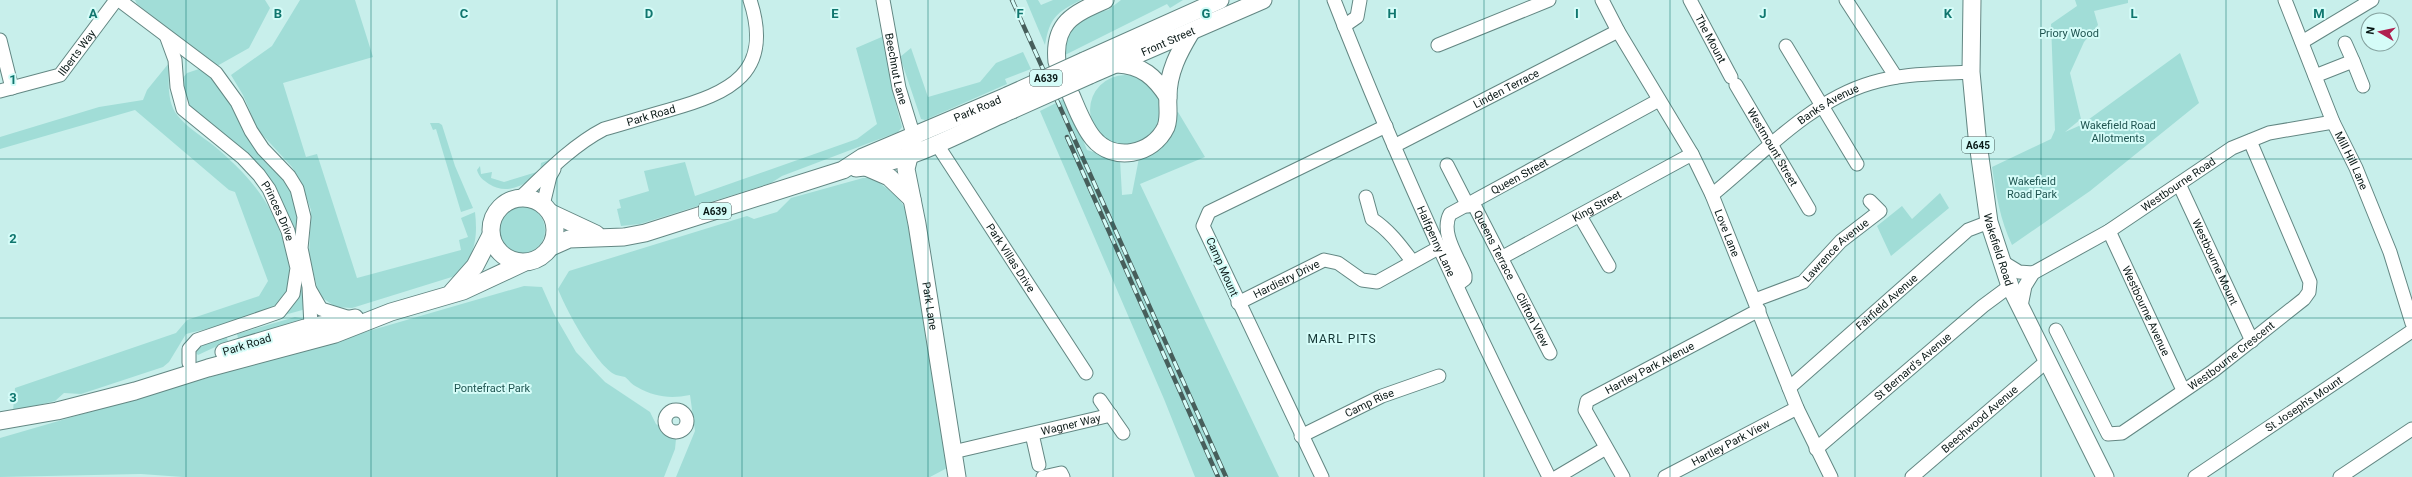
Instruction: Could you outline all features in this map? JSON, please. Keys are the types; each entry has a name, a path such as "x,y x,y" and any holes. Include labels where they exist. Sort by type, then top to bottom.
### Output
{"main road":[{"path":"1057,62 1058,37 1064,25 1072,16 1105,0"},
{"path":"1178,19 1192,0"},
{"name":"Front Street","path":"1114,56 1178,19 1220,0"},
{"name":"Front Street","path":"1114,56 1191,32 1263,0"},
{"name":"Wakefield Road","path":"1972,0 1971,72 1979,156 1989,222 2010,286 2105,477"},
{"path":"1071,95 1093,139 1104,148 1124,153 1142,150 1158,138 1168,120 1168,97 1172,70 1191,32"},
{"name":"Park Road","path":"0,421 57,411 135,391 208,368 335,334 391,312 481,283 523,263 537,259 551,247 569,238 608,238 645,233 843,170 866,168 933,144 1010,103 1114,56"},
{"path":"1114,56 1144,70 1158,81 1168,97"},
{"name":"Park Road","path":"843,170 863,158 889,146 1010,103"},
{"name":"Park Lane","path":"914,137 908,154 906,169 957,477"},
{"path":"911,194 914,165 933,144"},
{"path":"866,168 889,177 911,194"},
{"name":"Park Road","path":"452,292 475,266 490,235 492,220 495,212 507,201 520,198 532,199 562,220 608,238"},
{"name":"Park Road","path":"547,209 555,234 551,247"},
{"path":"490,235 496,249 502,255 508,259 523,263"},
{"name":"Park Road","path":"108,397 186,362 311,326 391,312"},
{"path":"186,362 208,368"},
{"name":"Park Road","path":"0,433 57,411"}],"street":[{"name":"Princes Drive","path":"117,0 222,80 237,102 251,131 263,149 289,176 297,189 303,211 301,248 309,287 311,326"},
{"name":"Ilberts Way","path":"6,90 60,74 117,0"},
{"name":"Park Road","path":"520,198 576,147 604,129 690,104 718,94 733,84 744,74 756,51 757,20 750,0"},
{"name":"Beechnut Lane","path":"883,0 900,88 914,137"},
{"name":"Halfpenny Lane","path":"1334,0 1394,146 1500,380 1549,477"},
{"path":"1344,26 1357,17 1360,0"},
{"path":"1438,45 1549,0"},
{"name":"Love Lane","path":"1602,0 1618,31 1692,154 1712,195 1797,408 1831,477"},
{"name":"The Mount","path":"1690,0 1734,81"},
{"path":"1846,0 1896,77"},
{"name":"Mill Hill Lane","path":"2284,0 2300,36 2333,122 2356,168 2390,252 2412,323"},
{"path":"2300,36 2372,0"},
{"name":"Linden Terrace","path":"1394,146 1618,31"},
{"name":"Princes Drive","path":"168,38 175,60 177,92 183,109 243,158 259,175 269,189 288,231 297,268 293,294 279,312 197,340 189,349 186,362"},
{"path":"0,40 6,90"},
{"path":"2346,43 2363,86"},
{"path":"1786,46 1857,164"},
{"path":"2315,76 2353,61"},
{"name":"Banks Avenue","path":"1712,195 1822,105 1869,83 1896,77 1971,72"},
{"name":"Westmount Street","path":"1734,81 1809,208"},
{"name":"Queen Street","path":"1457,285 1465,279 1465,275 1448,234 1447,221 1450,214 1471,205 1659,100"},
{"name":"Westbourne Road","path":"2033,273 2109,231 2232,148 2269,133 2333,122"},
{"name":"Camp Mount","path":"1322,477 1238,303 1203,226 1209,212 1386,126"},
{"name":"Westbourne Crescent","path":"2056,330 2108,434 2122,433 2183,390 2213,372 2304,299 2309,292 2310,282 2250,141"},
{"name":"Park Villas Drive","path":"933,144 1086,373"},
{"name":"King Street","path":"1502,258 1692,154"},
{"name":"Queens Terrace","path":"1448,165 1502,258 1516,286"},
{"name":"Park Road","path":"547,209 550,176 556,166"},
{"name":"Westbourne Mount","path":"2179,184 2252,341"},
{"path":"1366,197 1372,219 1382,226 1396,240 1412,261"},
{"name":"Lawrence Avenue","path":"1757,305 1803,282 1841,241 1880,211 1870,201"},
{"path":"1580,216 1609,266"},
{"name":"Fairfield Avenue","path":"1789,388 1968,230 1989,222"},
{"name":"Westbourne Avenue","path":"2109,231 2183,390"},
{"name":"Hardistry Drive","path":"1238,303 1324,260 1338,263 1362,280 1377,282 1412,261 1440,247"},
{"path":"2001,261 2019,272 2033,273 2025,286 2021,306"},
{"name":"Clifton View","path":"1516,286 1550,353"},
{"name":"St Bernard's Avenue","path":"1816,449 1983,306 2010,286"},
{"name":"Princes Drive","path":"309,287 321,309 350,318"},
{"name":"Hartley Park Avenue","path":"1606,448 1586,410 1587,401 1757,305"},
{"path":"302,342 311,326"},
{"name":"St Joseph's Mount","path":"2195,477 2412,331"},
{"name":"Beechwood Avenue","path":"1915,476 2047,362"},
{"name":"Camp Rise","path":"1302,436 1382,396 1439,376"},
{"name":"Wagner Way","path":"1100,400 1123,433"},
{"name":"Hartley Park View","path":"1665,477 1797,408"},
{"name":"Wagner Way","path":"953,452 1111,415"},
{"path":"2340,477 2412,430"},
{"name":"Wagner Way","path":"1032,434 1041,471"},
{"path":"1557,477 1606,448 1623,477"},
{"path":"1041,471 1062,473 1063,477"}],"green space":[{"path":"135,0 265,0 270,8 249,48 217,66 137,4"},
{"path":"300,0 355,0 373,57 283,83 306,157 317,154 357,278 461,250 459,240 468,237 461,218 475,212 476,230 474,247 467,262 455,276 352,308 336,307 321,297 318,291 309,255 311,210 301,182 292,167 258,130 243,95 231,75 272,46"},
{"path":"1026,0 1038,0 1041,5 1053,0 1081,0 1060,13 1052,22 1045,45"},
{"path":"1121,0 1183,0 1170,8 1167,4 1065,55 1065,30 1089,14 1108,10"},
{"path":"2075,0 2128,0 2128,3 2094,11 2098,25 2084,42 2070,73 2081,119 2065,132 2081,125 2180,53 2199,103 2090,191 2012,245 2001,216 1992,167 2051,139 2055,130 2051,24 2077,6"},
{"path":"884,36 895,101 902,127 898,132 782,176 771,183 640,224 621,226 617,209 621,208 619,200 649,191 644,171 685,162 695,196 857,139 877,124 856,48"},
{"path":"911,48 928,97 980,82 996,63 1023,52 1031,69 1005,79 1007,84 925,120 921,119 900,57"},
{"path":"169,63 170,98 174,110 178,116 239,169 269,207 282,238 288,262 290,275 286,293 283,299 271,309 235,322 186,334 169,362 163,367 81,394 64,393 55,401 13,411 15,388 176,333 187,320 259,296 268,281 235,192 229,190 135,110 0,149 0,137 99,107 143,100 147,90"},
{"path":"199,69 211,75 294,195 298,211 296,238 274,187 187,109 181,80 187,73"},
{"path":"1118,75 1132,75 1145,80 1155,90 1160,103 1160,117 1155,130 1145,140 1132,145 1118,145 1105,140 1095,130 1090,117 1090,103 1095,90 1105,80"},
{"path":"1066,98 1087,150 1120,160 1122,195 1132,194 1139,158 1173,114 1178,112 1205,157 1140,184 1279,477 1195,477 1164,399 1040,111"},
{"path":"430,123 439,123 442,125 455,166 473,208 461,212 436,129 433,130"},
{"path":"549,160 552,163 531,180 515,188 498,188 489,184 479,175 477,170 480,166 481,174 492,172 491,178 504,182 540,171 541,163"},
{"path":"863,178 873,178 898,197 905,208 949,467 930,477 676,477 695,431 690,395 669,397 656,395 635,386 625,377 616,375 608,370 582,336 558,289 569,271 747,216 754,219 777,212 791,198"},
{"path":"1940,193 1949,208 1891,256 1877,226 1902,206 1912,219"},
{"path":"516,206 526,206 535,210 541,216 544,221 544,239 535,250 526,254 516,254 507,250 501,244 497,235 497,225 501,216 507,210"},
{"path":"300,281 302,281 306,309 277,317"},
{"name":"Pontefract Park","path":"524,286 542,287 554,314 576,352 605,382 650,412 656,424 676,439 675,449 664,477 183,477 141,474 0,477 0,438"},
{"path":"295,317 306,319 306,323 260,336 238,338 237,334"},
{"path":"226,336 228,341 198,355 196,353 200,345"}],"railway":[{"path":"1012,0 1226,477"},
{"path":"1067,137 1218,477"}],"district":[{"name":"MARL PITS","path":"1342,339"}],"park label":[{"name":"Priory Wood","path":"2069,33"},
{"name":"Wakefield Road Allotments","path":"2118,131"},
{"name":"Wakefield Road Park","path":"2032,187"}]}
